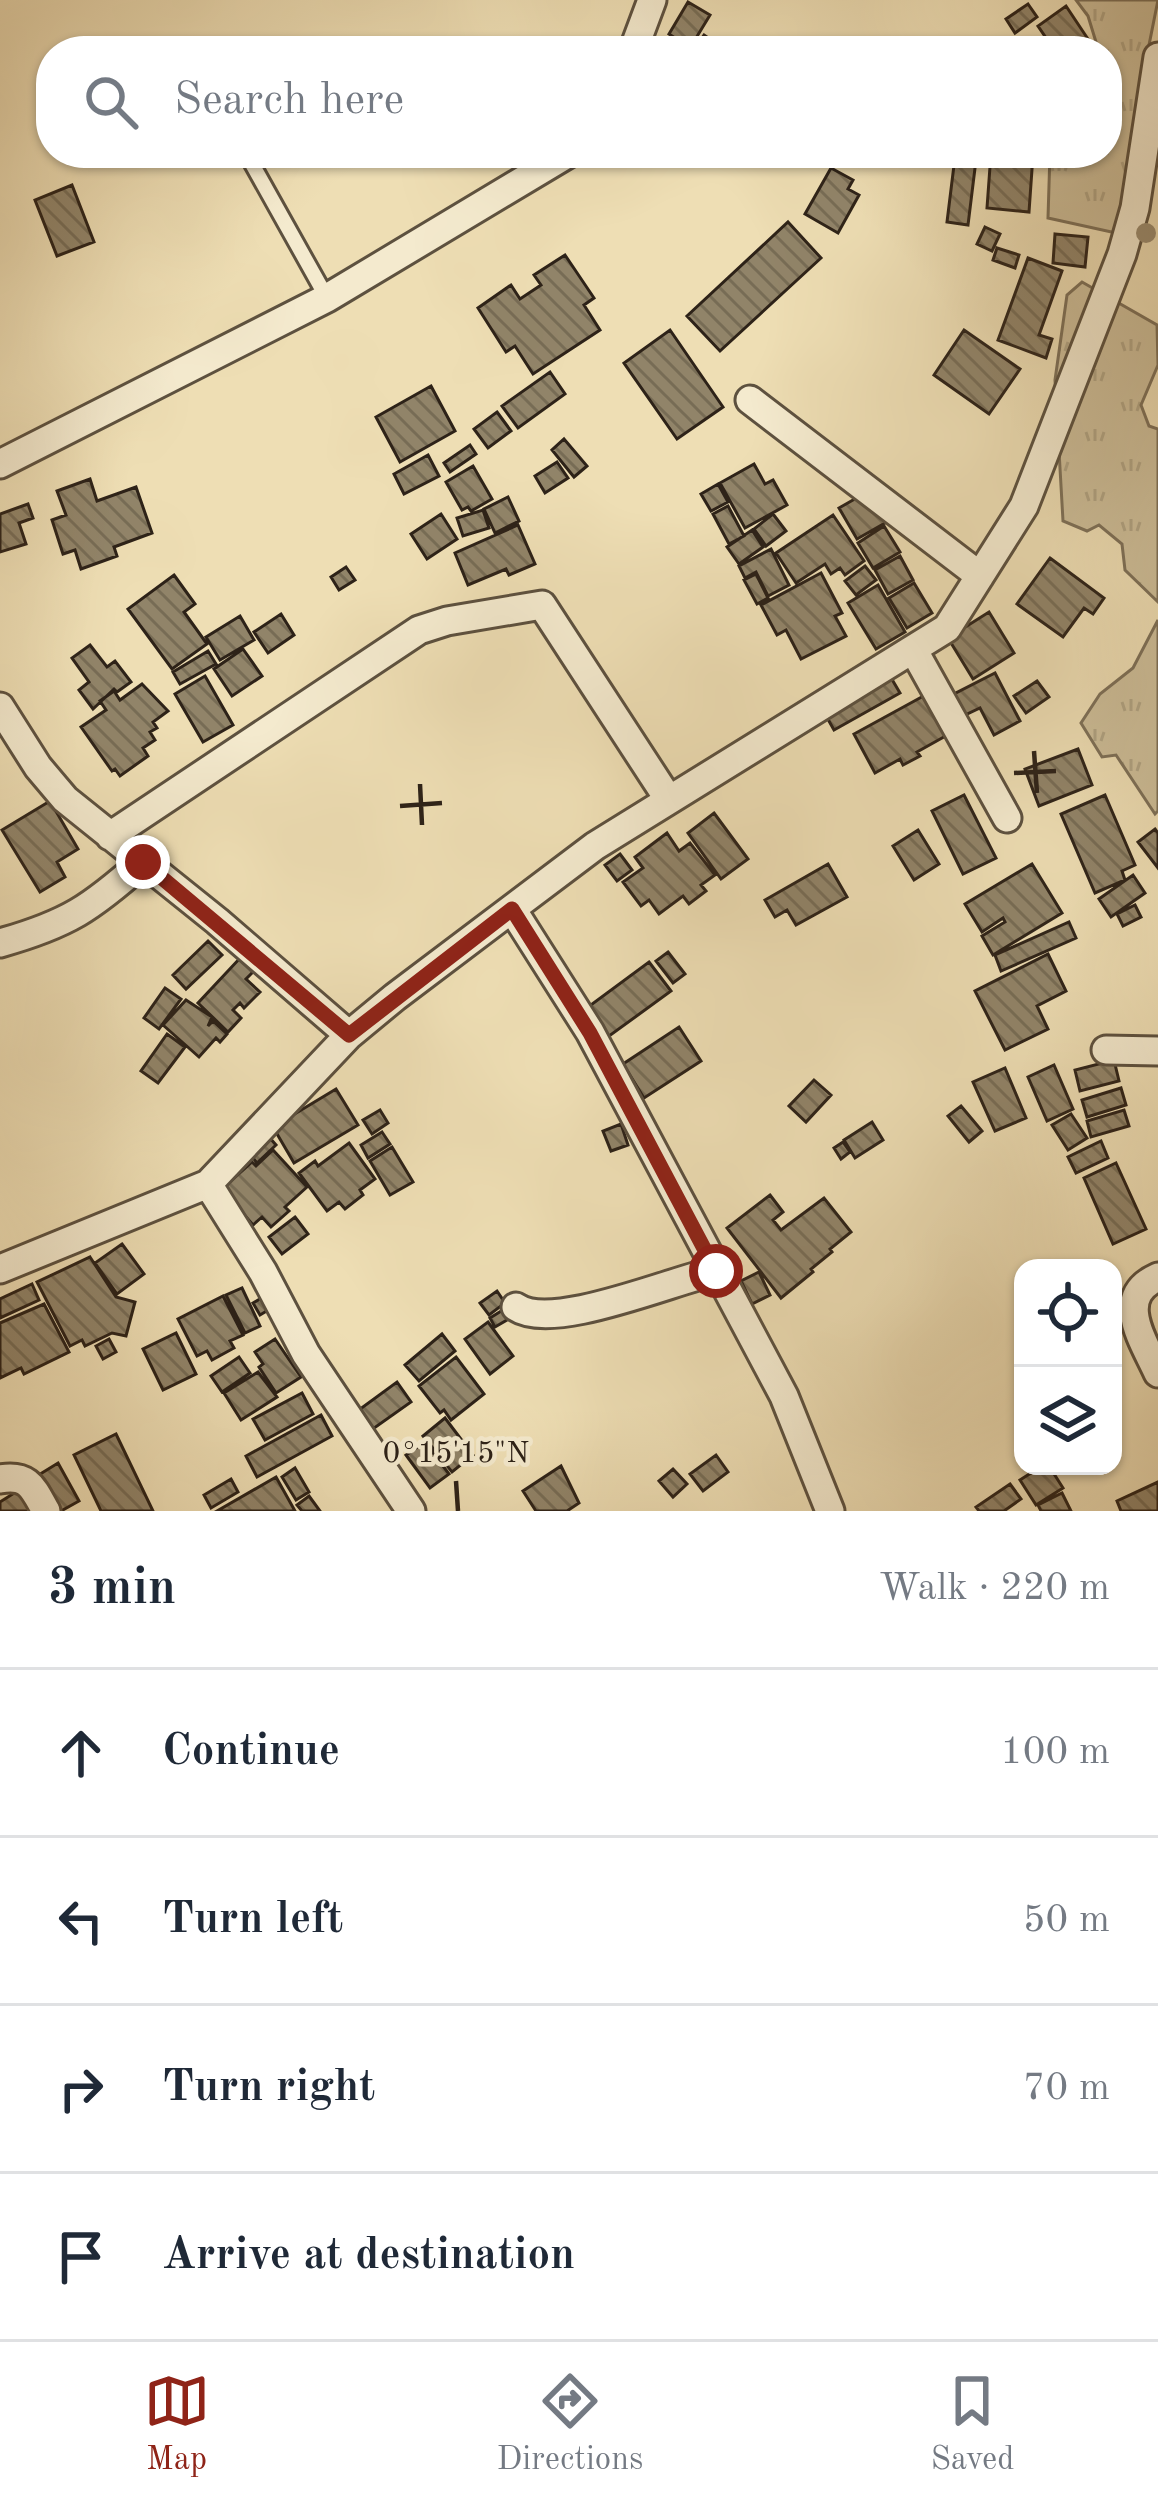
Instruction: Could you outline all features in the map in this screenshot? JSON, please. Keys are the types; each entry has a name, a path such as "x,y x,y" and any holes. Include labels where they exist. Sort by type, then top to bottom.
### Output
{"street":[{"path":"639,36 652,0"},
{"path":"0,1270 208,1184 349,1035 512,909 596,846 947,628 1024,506 1122,254 1136,208 1158,56"},
{"path":"0,464 327,298 544,168"},
{"path":"750,400 980,576"},
{"path":"110,836 419,630 542,605 669,800"},
{"path":"913,649 1006,818"},
{"path":"0,707 65,800 349,1035"},
{"path":"0,944 92,907 143,862"},
{"path":"512,909 590,1033 784,1396 830,1511"},
{"path":"1106,1050 1158,1051"},
{"path":"208,1184 263,1272 305,1354 411,1511"},
{"path":"516,1307 543,1316 569,1312 716,1271"},
{"path":"1158,1277 1136,1291 1123,1323 1158,1373"},
{"path":"0,1479 20,1477 30,1482 46,1511"}],"lane":[{"path":"254,168 327,298"}],"green space":[{"path":"1076,0 1158,0 1142,80 1143,155 1116,233 1048,218 1050,168 1122,168 1122,36 1094,36"},
{"path":"1082,282 1157,325 1158,365 1141,405 1149,426 1158,429 1158,602 1125,570 1122,544 1099,525 1087,531 1063,521 1055,380 1067,295"},
{"path":"1158,620 1155,814 1116,755 1102,757 1081,723 1100,694 1133,668"}],"building":[{"path":"688,2 710,15 697,36 669,34"},
{"path":"1028,4 1037,17 1015,33 1006,19"},
{"path":"1066,6 1086,36 1045,36 1038,26"},
{"path":"831,168 853,180 848,189 859,195 838,233 805,214"},
{"path":"954,168 975,168 968,225 947,222"},
{"path":"990,168 1032,168 1029,212 987,208"},
{"path":"72,185 94,242 57,256 35,200"},
{"path":"788,222 821,258 720,351 687,316"},
{"path":"985,227 1000,234 992,251 977,244"},
{"path":"1055,234 1088,237 1085,267 1053,263"},
{"path":"997,248 1019,255 1015,268 993,260"},
{"path":"565,255 594,298 584,305 600,330 533,374 515,346 506,352 478,308 511,285 520,299 541,285 534,275"},
{"path":"1028,258 1062,271 1039,335 1052,339 1046,358 998,340"},
{"path":"670,330 723,407 677,439 624,363"},
{"path":"964,330 1020,369 989,414 934,375"},
{"path":"550,372 565,394 518,428 502,406"},
{"path":"431,386 455,431 400,462 376,417"},
{"path":"497,412 511,431 488,448 474,429"},
{"path":"564,439 587,466 574,477 552,450"},
{"path":"470,445 476,454 450,472 444,463"},
{"path":"428,455 439,476 404,494 394,474"},
{"path":"557,462 568,478 545,493 535,476"},
{"path":"754,464 765,484 773,480 787,505 745,528 720,483"},
{"path":"473,466 492,499 471,511 468,507 462,510 446,482"},
{"path":"90,479 97,501 136,487 152,533 114,547 117,556 81,569 75,550 63,554 52,520 66,515 57,491"},
{"path":"718,484 728,502 711,511 701,494"},
{"path":"867,492 885,523 857,539 839,508"},
{"path":"508,497 519,521 495,533 484,509"},
{"path":"28,504 33,518 19,523 26,544 0,552 0,514"},
{"path":"728,506 744,536 729,544 713,514"},
{"path":"483,510 489,528 463,536 457,518"},
{"path":"441,514 457,539 427,559 411,534"},
{"path":"773,514 786,531 766,546 754,529"},
{"path":"833,515 864,561 845,575 840,568 831,574 825,564 796,583 776,553"},
{"path":"518,525 535,564 509,575 506,569 468,585 455,553"},
{"path":"884,526 900,552 873,568 858,543"},
{"path":"752,530 763,547 739,564 727,547"},
{"path":"771,549 789,585 768,596 756,572 745,578 739,566"},
{"path":"900,556 913,580 888,594 875,570"},
{"path":"1050,558 1104,598 1093,614 1084,608 1063,637 1017,604"},
{"path":"865,566 876,580 856,595 845,581"},
{"path":"346,567 355,580 339,590 331,577"},
{"path":"821,573 842,613 835,616 846,636 801,659 786,630 777,635 761,605"},
{"path":"756,574 768,598 757,604 744,580"},
{"path":"174,575 195,604 184,612 207,644 172,669 128,609"},
{"path":"914,583 932,613 907,628 889,598"},
{"path":"878,585 905,632 876,649 848,603"},
{"path":"989,612 1014,653 973,679 948,638"},
{"path":"281,614 294,635 268,653 254,632"},
{"path":"240,616 254,640 220,660 206,637"},
{"path":"90,645 107,667 115,661 131,682 117,692 114,689 93,709 79,690 89,682 72,658"},
{"path":"243,649 262,676 232,696 214,669"},
{"path":"208,651 216,664 180,684 173,672"},
{"path":"995,673 1020,721 994,735 980,708 965,715 954,694"},
{"path":"205,676 233,725 203,742 175,694"},
{"path":"890,676 900,693 834,730 825,714"},
{"path":"1037,681 1049,697 1026,713 1014,696"},
{"path":"142,684 168,711 153,722 157,728 150,732 155,740 143,748 148,756 120,776 81,727 106,710 100,701 114,691 120,700"},
{"path":"929,693 951,733 903,765 900,759 875,773 854,734"},
{"path":"1078,749 1092,785 1039,806 1025,769"},
{"path":"964,795 996,858 963,874 932,811"},
{"path":"1105,795 1135,865 1122,871 1125,880 1095,893 1061,814"},
{"path":"50,801 78,849 57,862 65,877 40,892 2,830"},
{"path":"714,813 748,859 721,879 688,833"},
{"path":"1155,829 1158,833 1158,868 1138,842"},
{"path":"918,830 939,864 914,880 893,846"},
{"path":"667,833 679,851 690,843 715,875 701,885 706,891 689,904 683,896 659,914 649,900 641,906 623,882 643,868 635,857"},
{"path":"620,854 632,870 617,881 605,865"},
{"path":"828,864 847,897 796,925 787,910 775,917 765,900"},
{"path":"1032,864 1062,913 993,955 982,936 1005,922 1003,918 982,932 965,904"},
{"path":"1133,875 1145,893 1111,917 1099,899"},
{"path":"1135,905 1141,917 1123,926 1117,914"},
{"path":"1069,922 1076,938 1001,971 995,955"},
{"path":"208,941 222,955 186,989 173,975"},
{"path":"668,952 685,974 673,983 656,961"},
{"path":"1048,954 1066,991 1037,1006 1048,1029 1005,1050 975,991"},
{"path":"241,957 255,970 246,979 260,992 244,1008 240,1003 233,1010 241,1018 228,1032 198,1003"},
{"path":"649,962 671,991 605,1039 584,1010"},
{"path":"165,988 181,999 159,1029 144,1018"},
{"path":"186,1000 212,1017 208,1026 213,1021 227,1034 220,1042 216,1038 199,1057 163,1025"},
{"path":"679,1027 701,1061 644,1098 623,1064"},
{"path":"167,1034 185,1047 158,1083 141,1071"},
{"path":"1114,1060 1119,1081 1080,1091 1075,1070"},
{"path":"1054,1065 1073,1109 1047,1121 1028,1077"},
{"path":"1005,1068 1026,1118 995,1131 973,1082"},
{"path":"814,1080 831,1095 806,1122 789,1106"},
{"path":"1121,1088 1126,1105 1087,1117 1082,1100"},
{"path":"336,1089 358,1125 294,1163 273,1127"},
{"path":"961,1106 982,1131 969,1142 948,1116"},
{"path":"380,1110 388,1123 372,1134 363,1120"},
{"path":"1124,1110 1129,1126 1091,1137 1087,1121"},
{"path":"1071,1114 1087,1138 1068,1150 1052,1125"},
{"path":"872,1122 883,1140 855,1158 844,1140"},
{"path":"621,1124 628,1145 611,1151 603,1131"},
{"path":"382,1132 390,1144 368,1158 361,1145"},
{"path":"269,1137 276,1145 257,1163 250,1154"},
{"path":"1101,1141 1108,1158 1076,1173 1068,1157"},
{"path":"843,1142 850,1152 841,1159 834,1148"},
{"path":"349,1143 375,1179 345,1209 339,1202 327,1211 299,1173 315,1161 318,1166"},
{"path":"392,1147 413,1182 390,1195 370,1161"},
{"path":"273,1150 307,1187 271,1227 262,1217 253,1225 222,1189"},
{"path":"1116,1163 1146,1229 1113,1244 1084,1178"},
{"path":"770,1195 783,1212 773,1220 781,1230 824,1198 851,1232 781,1298 727,1228"},
{"path":"295,1217 308,1234 282,1254 269,1237"},
{"path":"122,1244 144,1274 117,1294 95,1263"},
{"path":"90,1257 116,1297 135,1302 126,1336 112,1333 85,1346 82,1340 70,1346 37,1282"},
{"path":"759,1272 770,1295 752,1304 741,1281"},
{"path":"32,1284 39,1300 0,1318 0,1299"},
{"path":"242,1288 260,1326 245,1333 226,1295"},
{"path":"497,1291 505,1303 489,1315 480,1303"},
{"path":"223,1296 243,1335 230,1341 234,1348 212,1360 207,1351 197,1356 178,1319"},
{"path":"263,1297 270,1309 260,1315 253,1303"},
{"path":"44,1304 69,1352 24,1374 21,1368 0,1378 0,1323"},
{"path":"506,1308 512,1317 495,1327 490,1318"},
{"path":"488,1322 513,1356 490,1374 465,1339"},
{"path":"176,1333 196,1374 163,1390 143,1349"},
{"path":"442,1334 455,1351 419,1381 405,1365"},
{"path":"109,1339 116,1352 103,1359 96,1346"},
{"path":"275,1339 301,1377 276,1393 255,1352"},
{"path":"239,1357 250,1373 222,1392 211,1376"},
{"path":"456,1357 484,1394 451,1420 419,1386"},
{"path":"258,1372 277,1397 241,1420 224,1393"},
{"path":"397,1382 411,1402 370,1431 356,1412"},
{"path":"302,1393 313,1414 265,1440 253,1419"},
{"path":"321,1415 332,1436 257,1477 246,1456"},
{"path":"445,1418 473,1455 452,1472 423,1436"},
{"path":"116,1434 153,1511 101,1511 74,1455"},
{"path":"425,1442 449,1474 430,1488 406,1455"},
{"path":"716,1455 728,1472 703,1491 690,1474"},
{"path":"58,1463 79,1501 61,1511 37,1476"},
{"path":"561,1466 579,1503 567,1511 536,1511 523,1491"},
{"path":"295,1468 309,1492 296,1500 282,1477"},
{"path":"673,1469 687,1484 673,1497 659,1481"},
{"path":"1028,1475 1055,1475 1063,1488 1036,1505 1020,1480"},
{"path":"276,1477 295,1511 217,1511"},
{"path":"231,1479 238,1492 211,1508 204,1495"},
{"path":"1158,1482 1158,1511 1121,1511 1117,1501"},
{"path":"1010,1484 1021,1499 1004,1511 979,1511 976,1507"},
{"path":"19,1490 32,1511 0,1511 0,1502"},
{"path":"1062,1493 1071,1511 1041,1511 1038,1505"},
{"path":"309,1496 320,1511 302,1511 297,1505"}],"route":[{"path":"143,862 349,1035 512,909 590,1033 716,1271"}]}
